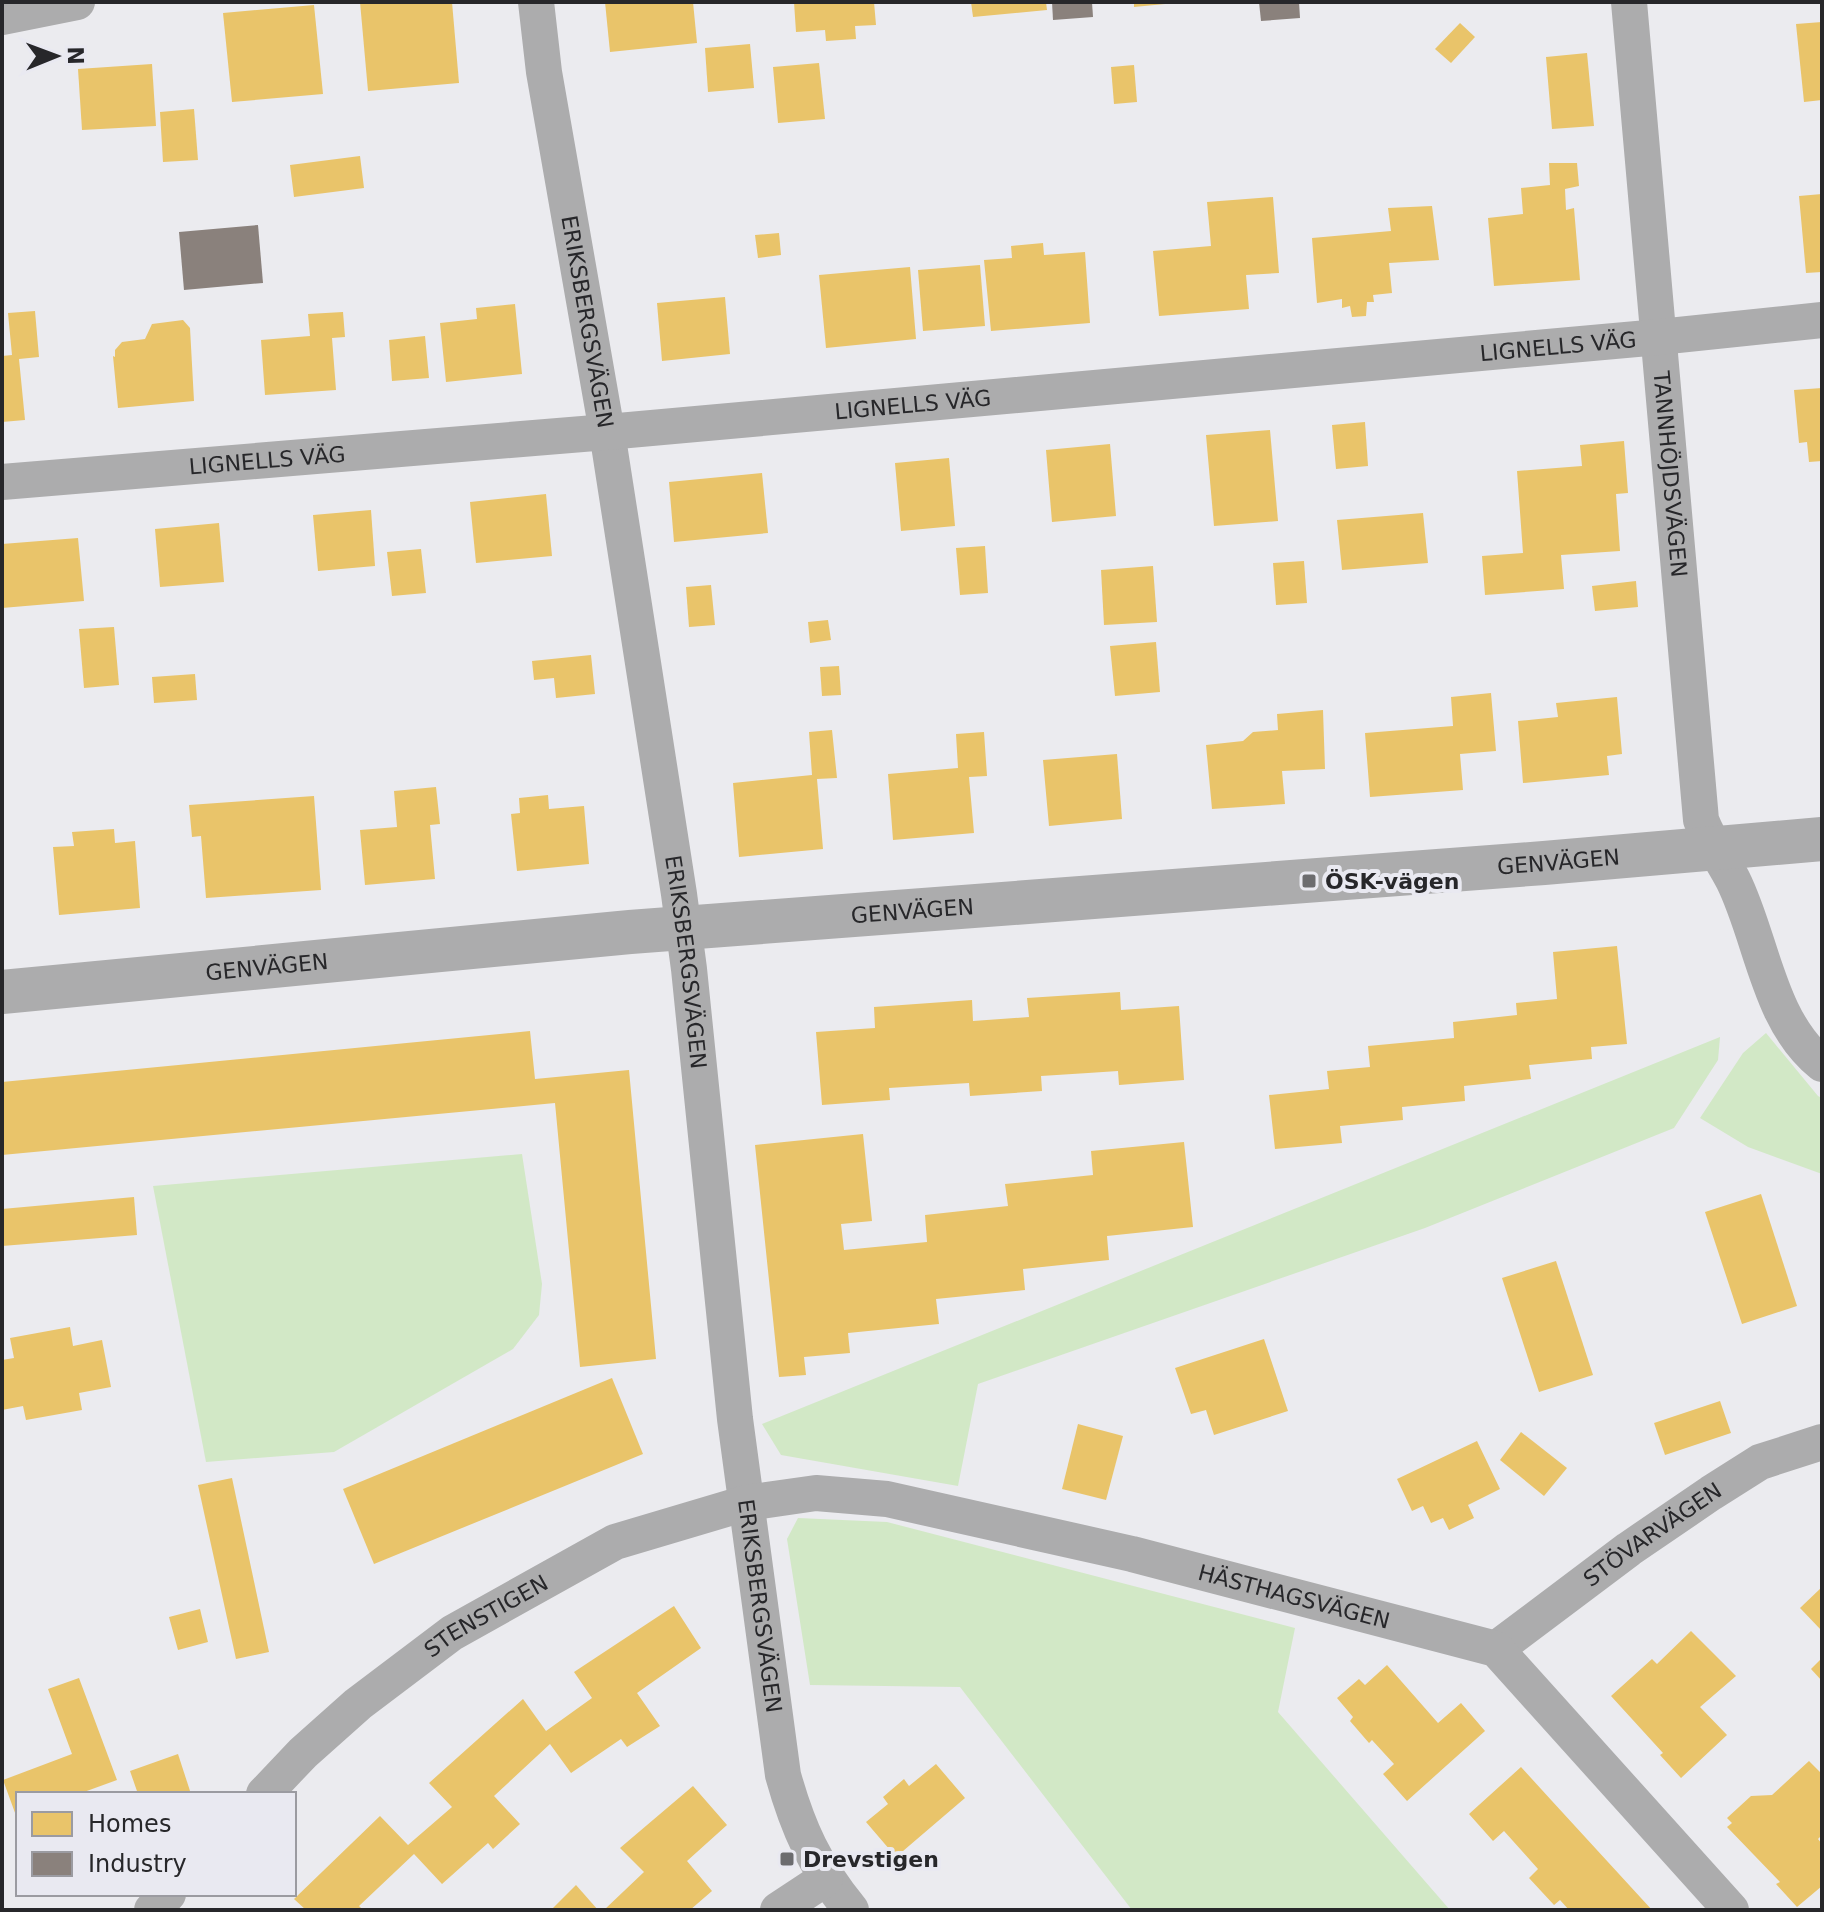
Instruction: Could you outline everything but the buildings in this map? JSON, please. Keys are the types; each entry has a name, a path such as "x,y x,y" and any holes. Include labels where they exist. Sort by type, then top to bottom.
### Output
{"street":[{"path":"2,17 77,2"},
{"name":"ERIKSBERGSVÄGEN","path":"536,2 546,84 607,432 684,929 746,1503 783,1775 796,1821 825,1879 851,1910"},
{"name":"TANNHÖJDSVÄGEN","path":"1629,2 1701,820 1714,850"},
{"name":"LIGNELLS VÄG","path":"2,482 607,432 1822,320"},
{"name":"GENVÄGEN","path":"2,992 684,929 1714,850 1822,839"},
{"path":"1714,850 1733,880 1790,1026 1822,1064"},
{"name":"STÖVARVÄGEN","path":"1496,1649 1629,1549 1711,1493 1760,1462 1822,1442"},
{"name":"HÄSTHAGSVÄGEN","path":"746,1503 816,1493 887,1499 1132,1554 1496,1649"},
{"name":"STENSTIGEN","path":"266,1792 303,1753 358,1704 452,1633 615,1542 746,1503"},
{"path":"1496,1649 1731,1910"},
{"path":"778,1910 825,1879"}],"green space":[{"path":"1766,1033 1822,1098 1822,1174 1748,1147 1700,1118 1743,1053"},
{"path":"1720,1037 1718,1060 1674,1128 1425,1228 978,1384 958,1486 781,1455 762,1424"},
{"path":"522,1154 542,1284 539,1315 513,1349 334,1452 206,1462 153,1186"},
{"path":"798,1518 887,1522 1295,1628 1278,1712 1450,1910 1132,1910 960,1687 810,1685 787,1539"}],"place":[{"name":"ÖSK-vägen","path":"1309,881"},
{"name":"Drevstigen","path":"787,1859"}]}
